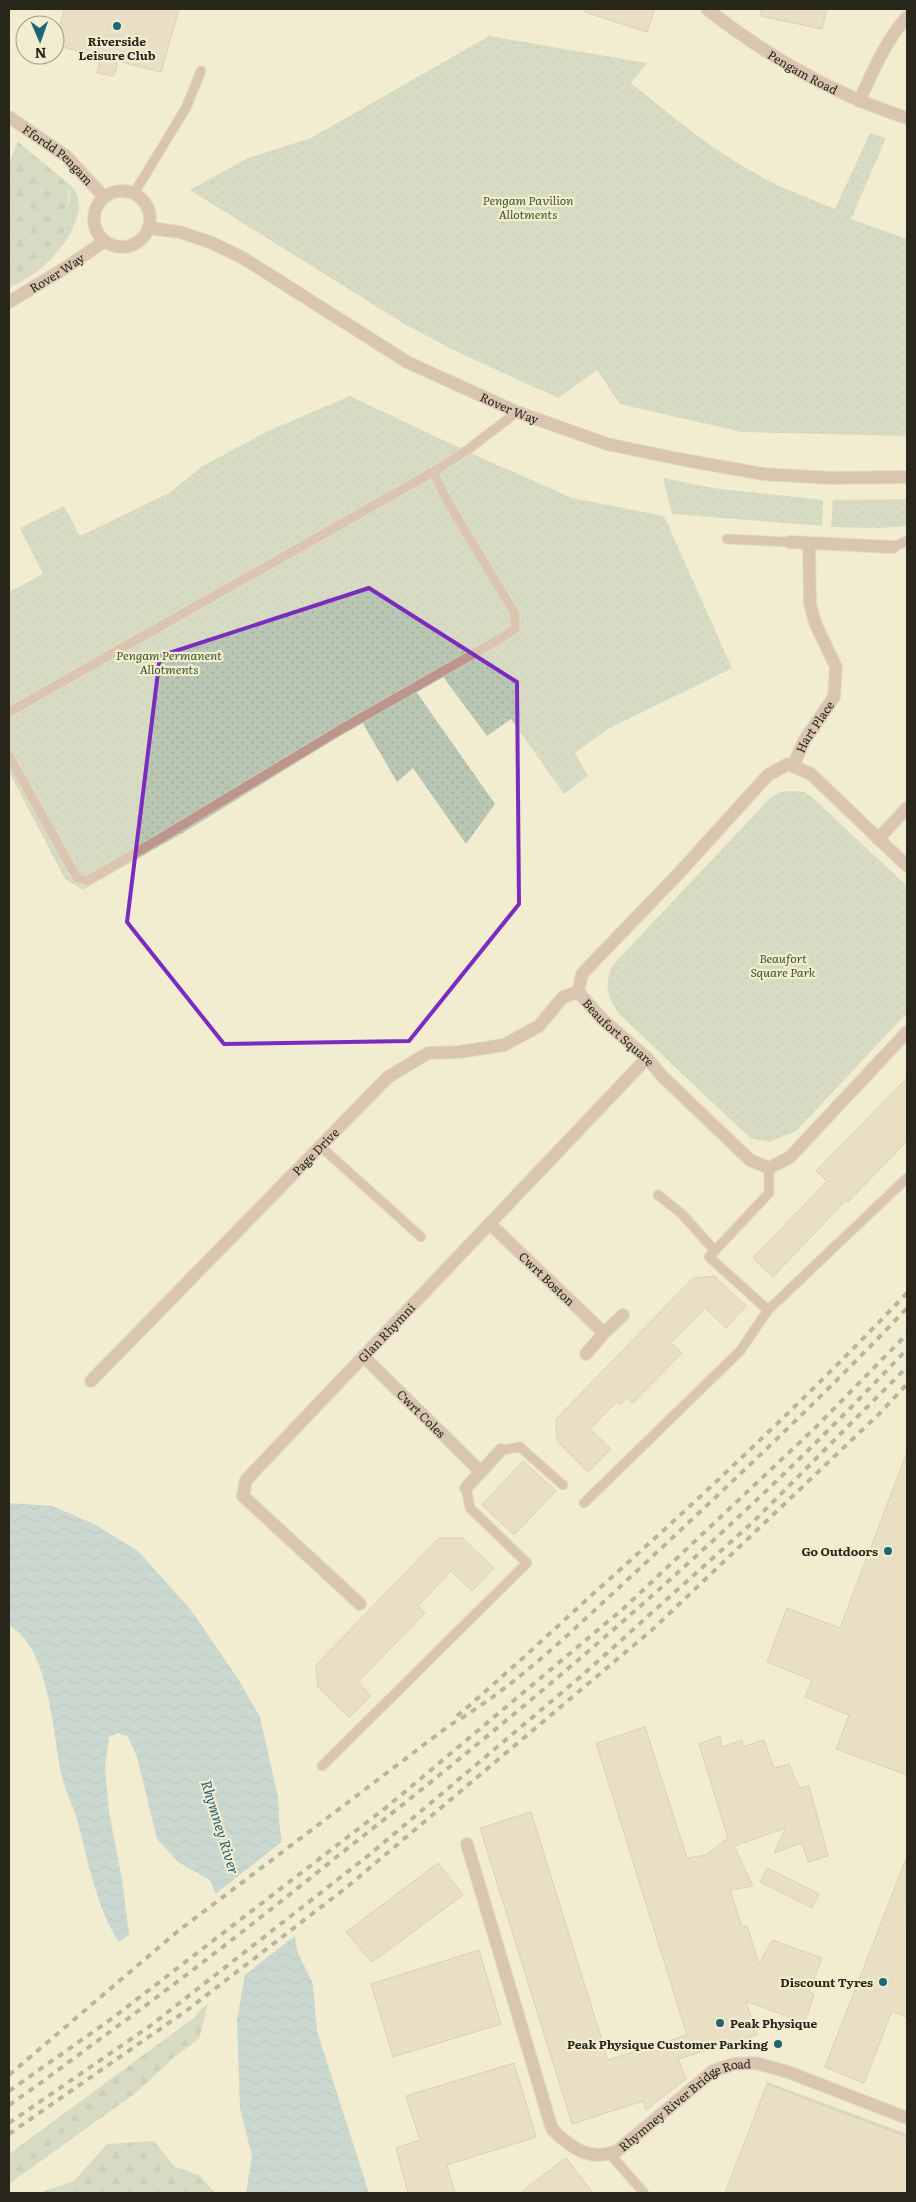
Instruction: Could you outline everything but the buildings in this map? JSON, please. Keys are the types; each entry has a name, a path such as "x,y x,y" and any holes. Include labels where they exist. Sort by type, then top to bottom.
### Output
{"street":[{"name":"Pengam Road","path":"707,9 793,69 859,101 907,118"},
{"path":"859,101 885,47 907,17"},
{"name":"Ffordd Pengam","path":"9,117 66,156 104,197"},
{"path":"118,191 134,193 141,197 150,211 149,228 146,235 134,245 119,247 105,241 96,228 94,220 95,211 104,197 118,191"},
{"name":"Rover Way","path":"149,228 180,232 212,243 243,258 407,362 517,412 607,444 763,474 830,478 907,477"},
{"name":"Rover Way","path":"9,302 105,241"},
{"path":"790,542 893,547"},
{"name":"Hart Place","path":"793,766 804,741 834,697 836,667 816,625 810,604 810,543"},
{"name":"Beaufort Square","path":"769,1168 750,1160 662,1076 647,1058 603,1020 578,992 582,974 680,872 768,775 788,764 793,766"},
{"path":"793,766 811,774 907,866"},
{"path":"878,839 907,808"},
{"name":"Page Drive","path":"91,1381 388,1076 428,1053 459,1052 504,1045 539,1026 563,998 578,992"},
{"path":"769,1168 790,1157 907,1032"},
{"name":"Glan Rhymni","path":"360,1604 243,1496 246,1480 647,1058"},
{"name":"Cwrt Boston","path":"490,1224 604,1333"},
{"path":"586,1354 623,1315"},
{"name":"Cwrt Coles","path":"364,1356 481,1472"},
{"path":"466,1488 501,1450"},
{"name":"Rhymney River Bridge Road","path":"467,1844 552,2129 565,2142 584,2154 597,2156 617,2151 713,2071 734,2064 756,2063 788,2072 907,2118"}],"lane":[{"path":"134,193 186,108 201,71"},
{"path":"9,712 433,472 466,451 517,412"},
{"path":"9,756 77,878 87,881 338,731 504,637 515,629 515,614 449,504 433,472"},
{"path":"728,539 790,542"},
{"path":"893,547 907,541"},
{"path":"320,1146 421,1237"},
{"path":"768,1310 709,1257 769,1193 769,1168"},
{"path":"584,1503 740,1351 768,1310 907,1178"},
{"path":"658,1194 682,1214 715,1251"},
{"path":"501,1450 520,1447 564,1485"},
{"path":"322,1766 527,1563 470,1508 466,1488"},
{"path":"610,2154 644,2193"}],"highlighted area":[{"path":"369,588 517,682 519,904 409,1041 224,1044 127,922 160,656"}],"green space":[{"name":"Pengam Pavilion Allotments","path":"489,36 647,63 631,83 681,123 716,149 752,172 779,186 835,209 870,133 886,138 851,219 907,239 907,433 905,436 742,432 620,404 597,370 558,398 451,349 403,323 190,190 248,158 311,138"},
{"path":"18,142 68,183 68,198 65,228 58,251 35,273 9,288 9,161"},
{"path":"68,183 75,190 79,207 74,226 59,250 70,197"},
{"name":"Pengam Permanent Allotments","path":"350,396 466,451 572,498 664,516 732,668 608,729 575,753 588,776 564,794 511,719 487,736 441,674 415,690 495,804 466,844 413,768 397,782 362,722 186,831 83,890 65,879 9,772 9,592 43,574 20,528 64,506 80,536 171,492 201,467 266,432"},
{"path":"663,478 713,488 823,500 822,526 672,514"},
{"path":"907,499 907,526 880,528 831,527 833,500"},
{"name":"Beaufort Square Park","path":"780,792 805,792 814,799 907,886 907,1013 796,1131 769,1142 750,1138 619,1014 609,996 608,980 612,966 770,798"},
{"path":"208,2004 199,2039 173,2058 137,2092 9,2184 9,2154 195,2017"},
{"path":"767,2082 907,2134 907,2137 767,2084"},
{"path":"154,2141 175,2167 199,2175 215,2193 39,2193 74,2181 107,2144"}],"water":[{"name":"Rhymney River","path":"9,1503 52,1506 94,1524 138,1551 191,1610 238,1679 260,1717 278,1797 279,1821 297,1951 313,1984 317,2031 369,2193 246,2193 252,2156 240,2108 237,2021 245,1973 210,1880 178,1862 157,1839 137,1757 128,1737 118,1733 109,1737 105,1767 109,1812 122,1879 129,1935 119,1942 111,1928 98,1897 76,1816 62,1778 52,1714 41,1671 33,1651 22,1636 9,1626"}],"pier":[{"path":"284,1840 297,1934 241,1978 242,1974 213,1896"}],"railway":[{"path":"457,1716 715,1483 832,1370 907,1293"},
{"path":"9,2075 178,1931 450,1725 476,1709 525,1672 571,1632 775,1441 907,1308"},
{"path":"9,2091 110,2020 388,1806 624,1608 816,1427 907,1334"},
{"path":"9,2105 44,2081 247,1928 484,1739 557,1678 702,1551 840,1418 907,1349"},
{"path":"9,2123 150,2026 369,1855 579,1678 752,1523 907,1367"},
{"path":"9,2134 186,2011 347,1887 653,1629 879,1414 907,1384"}],"place":[{"name":"Riverside Leisure Club","path":"117,26"},
{"name":"Go Outdoors","path":"888,1551"},
{"name":"Discount Tyres","path":"883,1982"},
{"name":"Peak Physique","path":"720,2023"},
{"name":"Peak Physique Customer Parking","path":"778,2044"}]}
